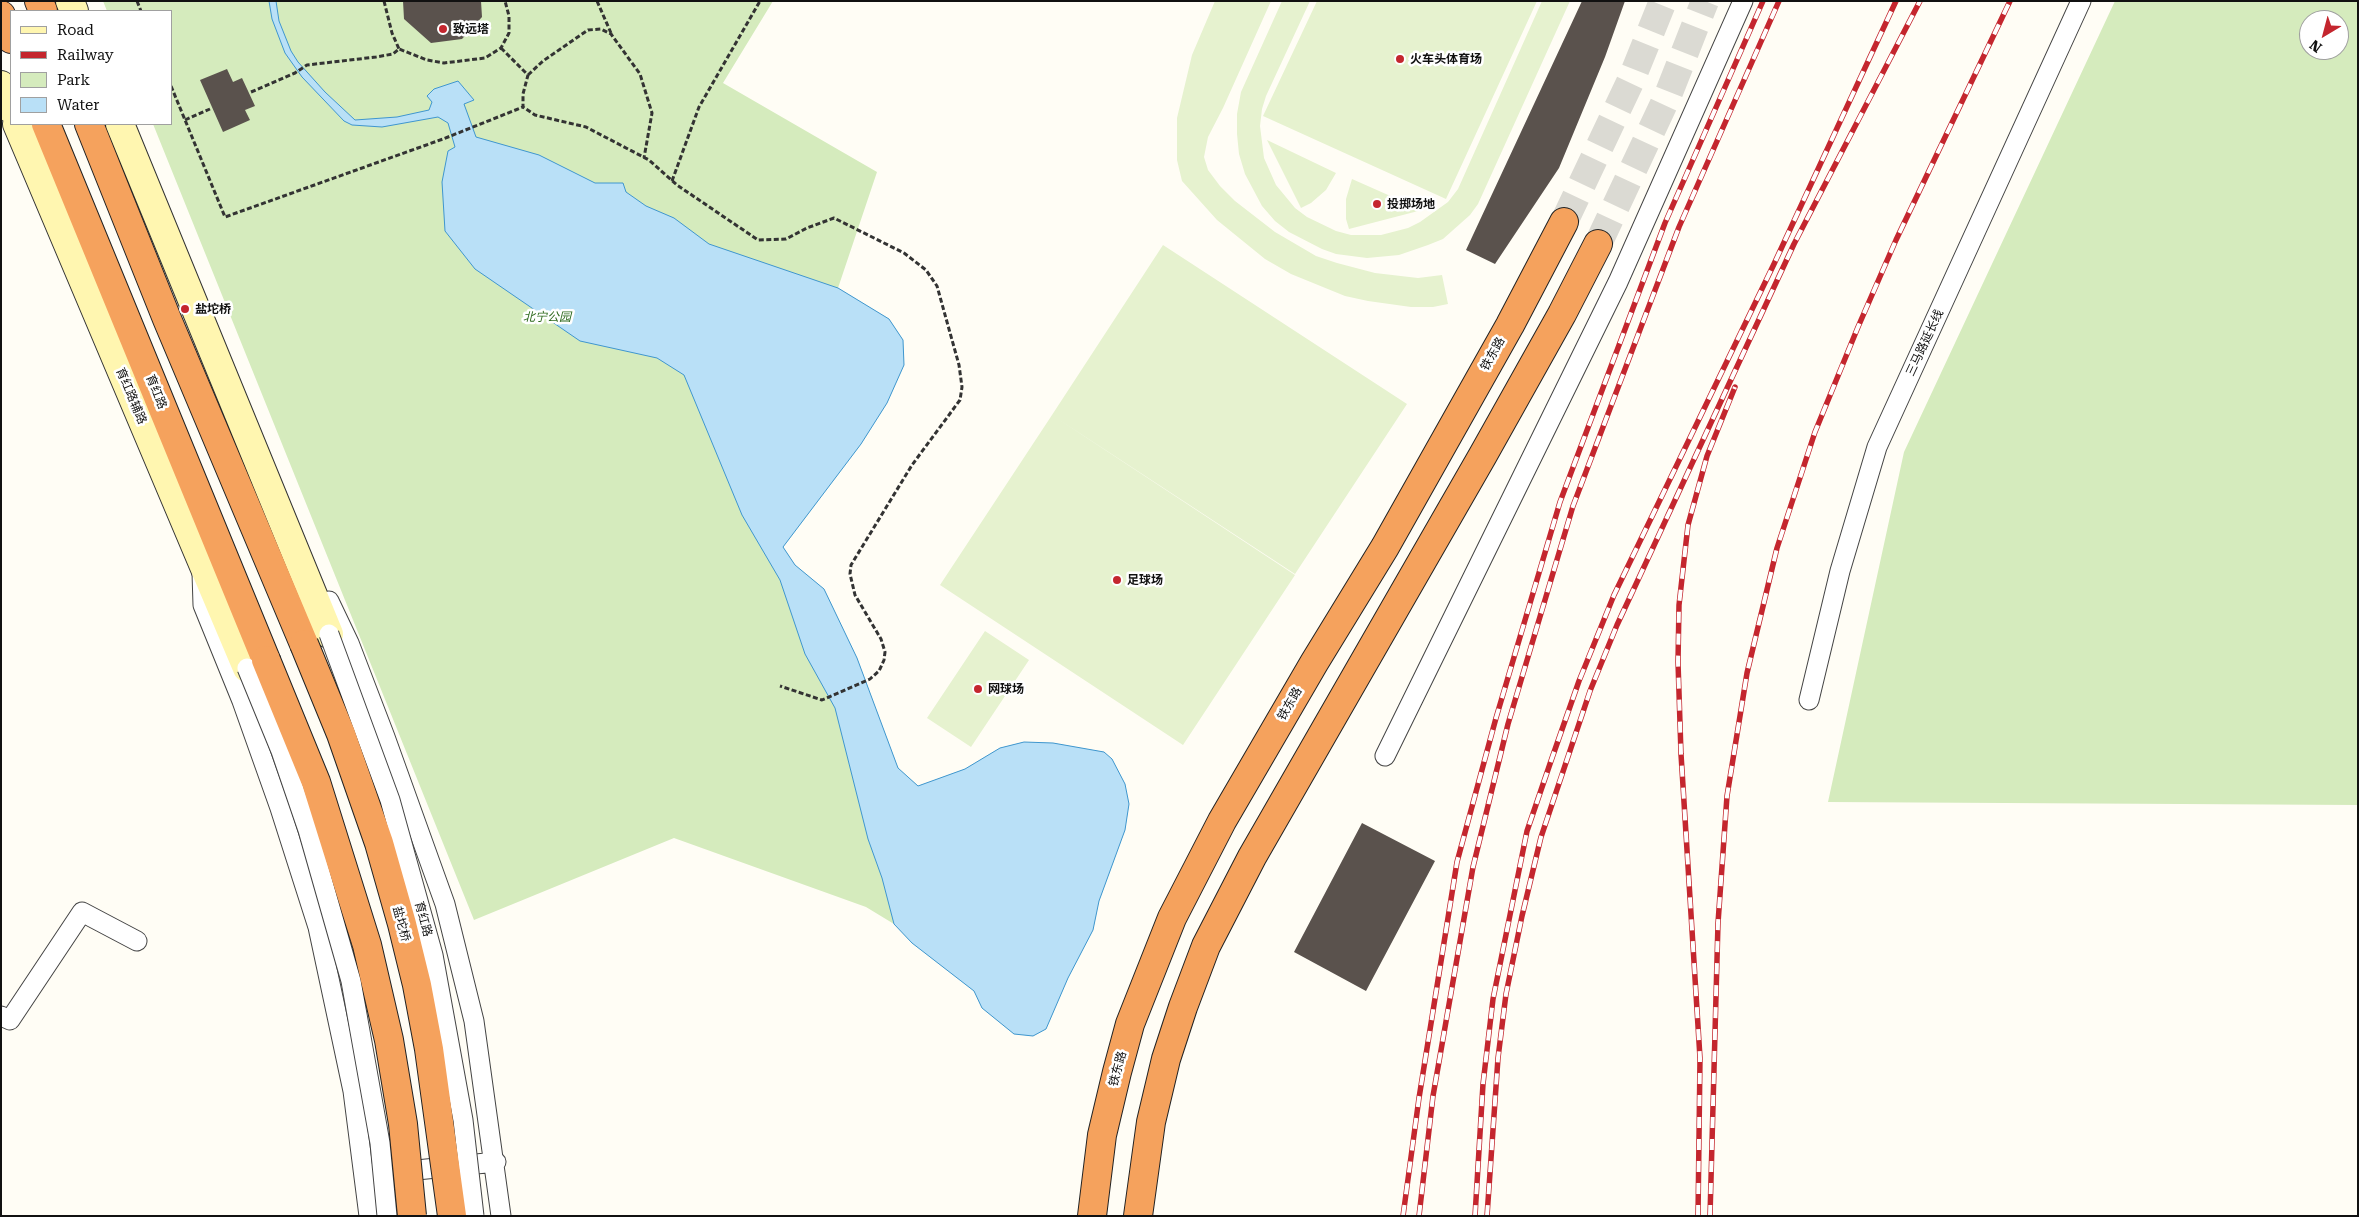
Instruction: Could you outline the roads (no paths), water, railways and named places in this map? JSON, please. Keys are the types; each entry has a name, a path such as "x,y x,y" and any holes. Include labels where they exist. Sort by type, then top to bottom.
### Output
{"highway":[{"path":"1,15 10,37"},
{"name":"育红路","path":"46,125 257,664"},
{"name":"盐坨桥","path":"88,125 167,319 341,734 370,815 402,924 417,985 452,1216"},
{"name":"铁东路","path":"1092,1214 1102,1135 1130,1024 1156,957 1194,873 1314,663 1385,547 1510,325 1564,222"},
{"path":"1138,1216 1151,1122 1166,1059 1206,946 1252,857 1493,439 1598,244"},
{"path":"257,664 316,782 367,945 389,1040 401,1115 412,1216"}],"main road":[{"path":"1,85 10,107"},
{"name":"育红路辅路","path":"17,125 202,564 257,664"},
{"path":"120,125 329,634"}],"street":[{"path":"1385,756 1618,282 1743,1"},
{"name":"三马路延长线","path":"1809,700 1840,571 1878,447 2081,1"},
{"path":"283,522 311,563 349,643 445,904 474,1021 496,1162 501,1216"},
{"path":"202,564 203,605 242,701 318,927 353,1091 369,1216"},
{"name":"育红路","path":"329,634 390,800 433,955 463,1120 474,1216"},
{"name":"育红路","path":"257,664 281,751 308,830 351,981 380,1143 387,1216"},
{"path":"1,1016 10,1020 82,912 137,941"},
{"path":"365,1175 496,1162"}],"water":[{"path":"269,1 276,1 279,21 291,51 298,62 325,92 355,120 397,117 429,110 432,102 427,96 434,89 458,81 474,100 464,104 476,137 539,155 595,183 623,183 626,192 646,206 674,218 709,244 838,288 889,319 903,340 904,365 887,403 861,444 783,547 795,565 824,589 857,658 898,768 918,786 965,769 1000,748 1024,742 1053,743 1104,752 1112,759 1125,784 1129,804 1125,830 1099,901 1093,930 1068,978 1046,1029 1033,1036 1014,1034 982,1008 974,991 912,943 894,924 882,878 868,839 835,708 805,654 780,580 742,515 684,375 657,358 580,341 475,269 445,231 442,182 448,151 455,147 448,123 438,117 382,127 352,125 344,121 302,77 285,53 272,19"}],"tunnel":[{"path":"1564,222 1632,78 1663,1"},
{"path":"1598,244 1668,95 1705,1"}],"railway":[{"path":"1403,1216 1419,1098 1457,862 1496,718 1560,502 1665,223 1763,1"},
{"path":"1419,1216 1433,1096 1473,867 1508,724 1573,506 1679,227 1779,1"},
{"path":"1475,1216 1483,1084 1493,999 1527,831 1552,758 1579,681 1614,595 1774,264 1896,1"},
{"path":"1487,1216 1498,1058 1506,994 1541,837 1590,691 1617,625 1794,244 1920,1"},
{"path":"1710,1216 1718,923 1727,796 1747,673 1777,548 1815,432 1858,327 1896,240 2010,1"},
{"path":"1698,1216 1700,1058 1681,754 1678,662 1679,605 1688,525 1707,456 1735,387"}],"place":[{"name":"致远塔","path":"443,29"},
{"name":"火车头体育场","path":"1400,59"},
{"name":"投掷场地","path":"1377,204"},
{"name":"盐坨桥","path":"185,309"},
{"name":"足球场","path":"1117,580"},
{"name":"网球场","path":"978,689"}],"park label":[{"name":"北宁公园","path":"547,317"}]}
